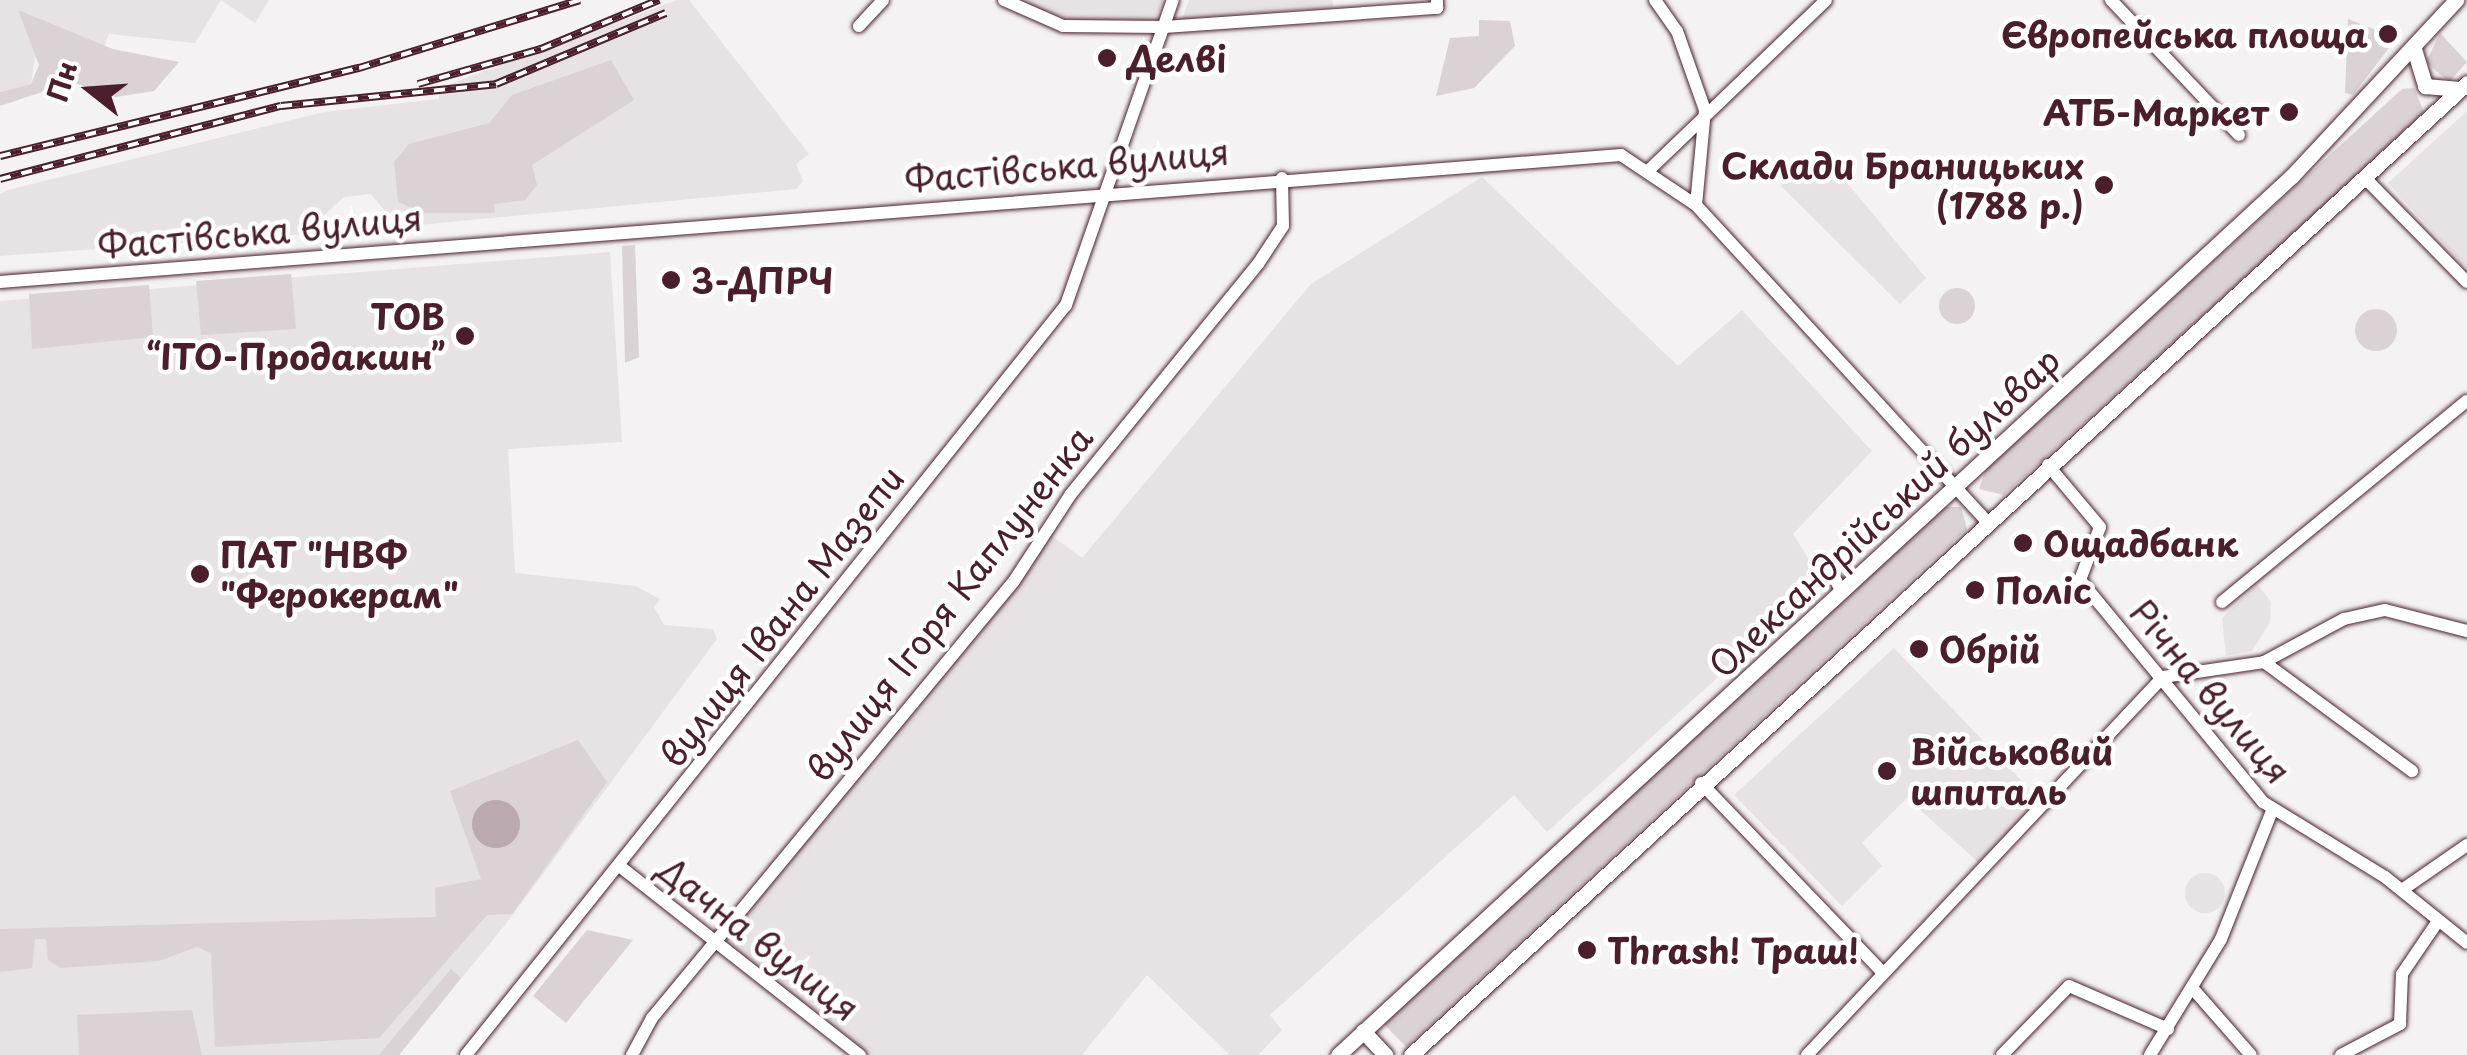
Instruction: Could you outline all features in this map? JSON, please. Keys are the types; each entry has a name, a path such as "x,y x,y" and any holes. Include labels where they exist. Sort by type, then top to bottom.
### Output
{"main road":[{"name":"Олександрійський бульвар","path":"1338,1055 2292,176 2456,0"},
{"path":"2414,48 2425,86 2464,85"},
{"path":"1412,1055 1701,783 2366,179 2464,85"},
{"path":"1363,1031 1385,1055"}],"street":[{"path":"858,26 883,0"},
{"path":"1004,0 1063,26 1164,27 1437,8 1437,0"},
{"name":"вулиця Івана Мазепи","path":"466,1055 622,868 1066,304 1100,191 1173,0"},
{"path":"1655,0 1677,31 1705,110 1696,205"},
{"path":"1649,170 1705,110 1826,0"},
{"path":"2111,0 2238,135"},
{"name":"Фастівська вулиця","path":"0,282 1100,191 1588,154 1621,155 1649,170 1696,205 1987,521"},
{"name":"вулиця Ігоря Каплуненка","path":"632,1055 715,939 1014,581 1071,494 1258,264 1283,226 1282,178"},
{"path":"2366,179 2467,282"},
{"path":"2222,602 2467,402"},
{"name":"Річна вулиця","path":"2048,466 2100,527 2080,580 2272,811 2402,890 2467,942"},
{"path":"1828,565 1842,592"},
{"path":"1808,1055 2164,677 2264,662 2344,620 2385,610 2467,631"},
{"path":"2264,662 2412,771"},
{"path":"1701,783 1883,973"},
{"path":"2150,1055 2194,990 2272,811"},
{"path":"2402,890 2467,845"},
{"name":"Дачна вулиця","path":"622,868 860,1055"},
{"path":"2341,1055 2400,1024 2402,974 2438,921"},
{"path":"2002,1055 2069,986 2168,1029"},
{"path":"2194,990 2251,1055"}],"shaded area":[{"path":"0,0 221,0 195,43 109,34 94,74 35,57 31,84 0,92"},
{"path":"221,0 269,0 255,23"},
{"path":"677,0 689,0 809,154 796,164 803,181 796,189 398,227 371,194 344,197 319,220 319,233 0,256 0,194 8,190 324,112 439,99 439,88"},
{"path":"1015,0 1163,0 1156,20 1067,19"},
{"path":"1189,0 1332,0 1333,7 1182,19"},
{"path":"18,10 113,49 179,62 154,91 116,97 72,82 0,106 0,92 31,84 39,65"},
{"path":"2348,19 2381,32 2389,48 2353,95 2345,93"},
{"path":"1479,20 1510,21 1515,46 1474,88 1436,96 1450,38 1479,36"},
{"path":"2440,33 2467,62 2449,82 2426,62"},
{"path":"611,60 634,100 532,165 537,185 525,200 494,204 495,213 424,213 398,202 394,162 409,144 489,123 512,95"},
{"path":"2414,88 2424,112 2352,180 2004,495 1979,489 1986,469 2402,89"},
{"path":"2467,111 2467,269 2388,183"},
{"path":"1819,149 1926,278 1900,304 1781,186"},
{"path":"1482,177 1678,366 1742,310 1872,451 1793,534 1823,582 1547,832 1514,795 1270,1015 1282,1030 1258,1055 1230,1055 1147,975 1082,1055 860,1055 715,939 1048,533 1082,558 1311,284"},
{"path":"635,245 639,357 625,363 622,246"},
{"path":"610,252 622,442 508,449 515,573 635,586 660,599 654,607 664,625 713,629 717,639 505,925 399,1055 0,1055 0,301"},
{"path":"291,274 296,329 201,335 196,281"},
{"path":"149,285 153,337 32,349 29,294"},
{"path":"1957,288 1970,293 1975,306 1970,319 1957,324 1944,319 1939,306 1944,293"},
{"path":"2376,309 2391,315 2397,330 2391,345 2376,351 2361,345 2355,330 2361,315"},
{"path":"1945,507 1961,507 1967,529 1406,1047 1382,1022"},
{"path":"2257,584 2271,602 2270,622 2252,651 2226,656 2222,618"},
{"name":"Військовий шпиталь","path":"1894,648 2039,799 1980,864 1907,798 1862,843 1882,866 1842,906 1734,795"},
{"path":"578,740 607,782 512,914 487,915 379,1038 215,1047 211,953 197,947 159,961 61,968 48,960 46,939 35,939 32,968 0,972 0,929 436,917 435,888 481,879 450,791"},
{"path":"496,800 513,807 520,824 513,841 496,848 479,841 472,824 479,807"},
{"path":"2205,873 2219,879 2225,893 2219,907 2205,913 2191,907 2185,893 2191,879"},
{"path":"587,930 633,940 566,1023 533,996"},
{"path":"451,969 461,978 399,1055 379,1055"},
{"path":"192,1010 202,1055 79,1055 77,1015"}],"railway":[{"path":"0,156 359,68 580,0"},
{"path":"418,84 541,49 659,0"},
{"path":"0,179 281,106 496,84 666,13"}],"place":[{"name":"Європейська площа","path":"2388,34"},
{"name":"Делві","path":"1107,58"},
{"name":"АТБ-Маркет","path":"2289,112"},
{"name":"Склади Браницьких (1788 р.)","path":"2104,185"},
{"name":"3-ДПРЧ","path":"671,280"},
{"name":"ТОВ “ІТО-Продакшн”","path":"465,336"},
{"name":"Ощадбанк","path":"2023,543"},
{"name":"ПАТ \"НВФ \"Ферокерам\"","path":"200,574"},
{"name":"Поліс","path":"1975,590"},
{"name":"Обрій","path":"1919,649"},
{"name":"Військовий шпиталь","path":"1887,771"},
{"name":"Thrash! Траш!","path":"1587,950"}]}
